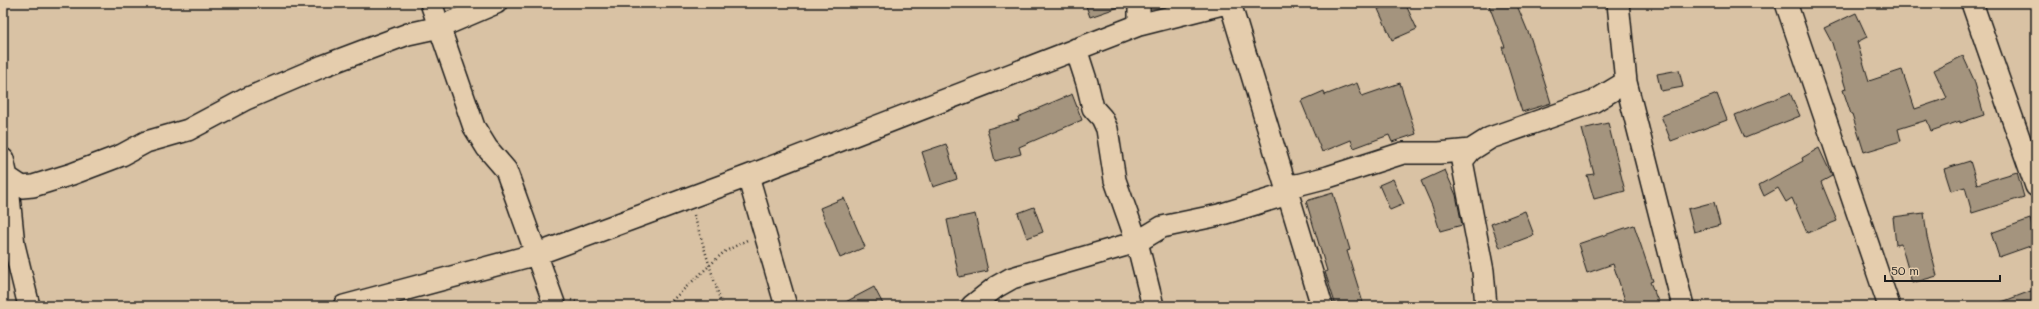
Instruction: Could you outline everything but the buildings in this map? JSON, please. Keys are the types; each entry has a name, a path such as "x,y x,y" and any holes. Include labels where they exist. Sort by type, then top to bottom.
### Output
{"street":[{"path":"431,3 474,127 487,148 506,170 555,306"},
{"path":"5,168 22,187 33,186 59,178 108,160 146,142 188,130 246,99 323,66 408,34 440,27 496,3"},
{"path":"1139,3 1139,25"},
{"path":"344,306 537,254 748,176 1139,25 1226,3"},
{"path":"1230,3 1322,306"},
{"path":"1618,3 1626,82 1684,306"},
{"path":"1786,3 1889,306"},
{"path":"1972,3 2030,149 2036,186"},
{"path":"1076,49 1088,83 1093,108 1102,118 1107,129 1115,180 1137,242 1153,306"},
{"path":"1486,306 1483,271 1462,161 1472,150 1490,138 1593,102 1626,82"},
{"path":"972,306 996,287 1012,278 1137,242 1162,227 1219,215 1297,185 1328,177 1404,153 1446,153 1472,150"},
{"path":"5,168 14,245 29,306"},
{"path":"748,176 786,306"}],"path":[{"path":"688,198 722,306"},
{"path":"666,306 724,252 753,237 762,228"}]}
